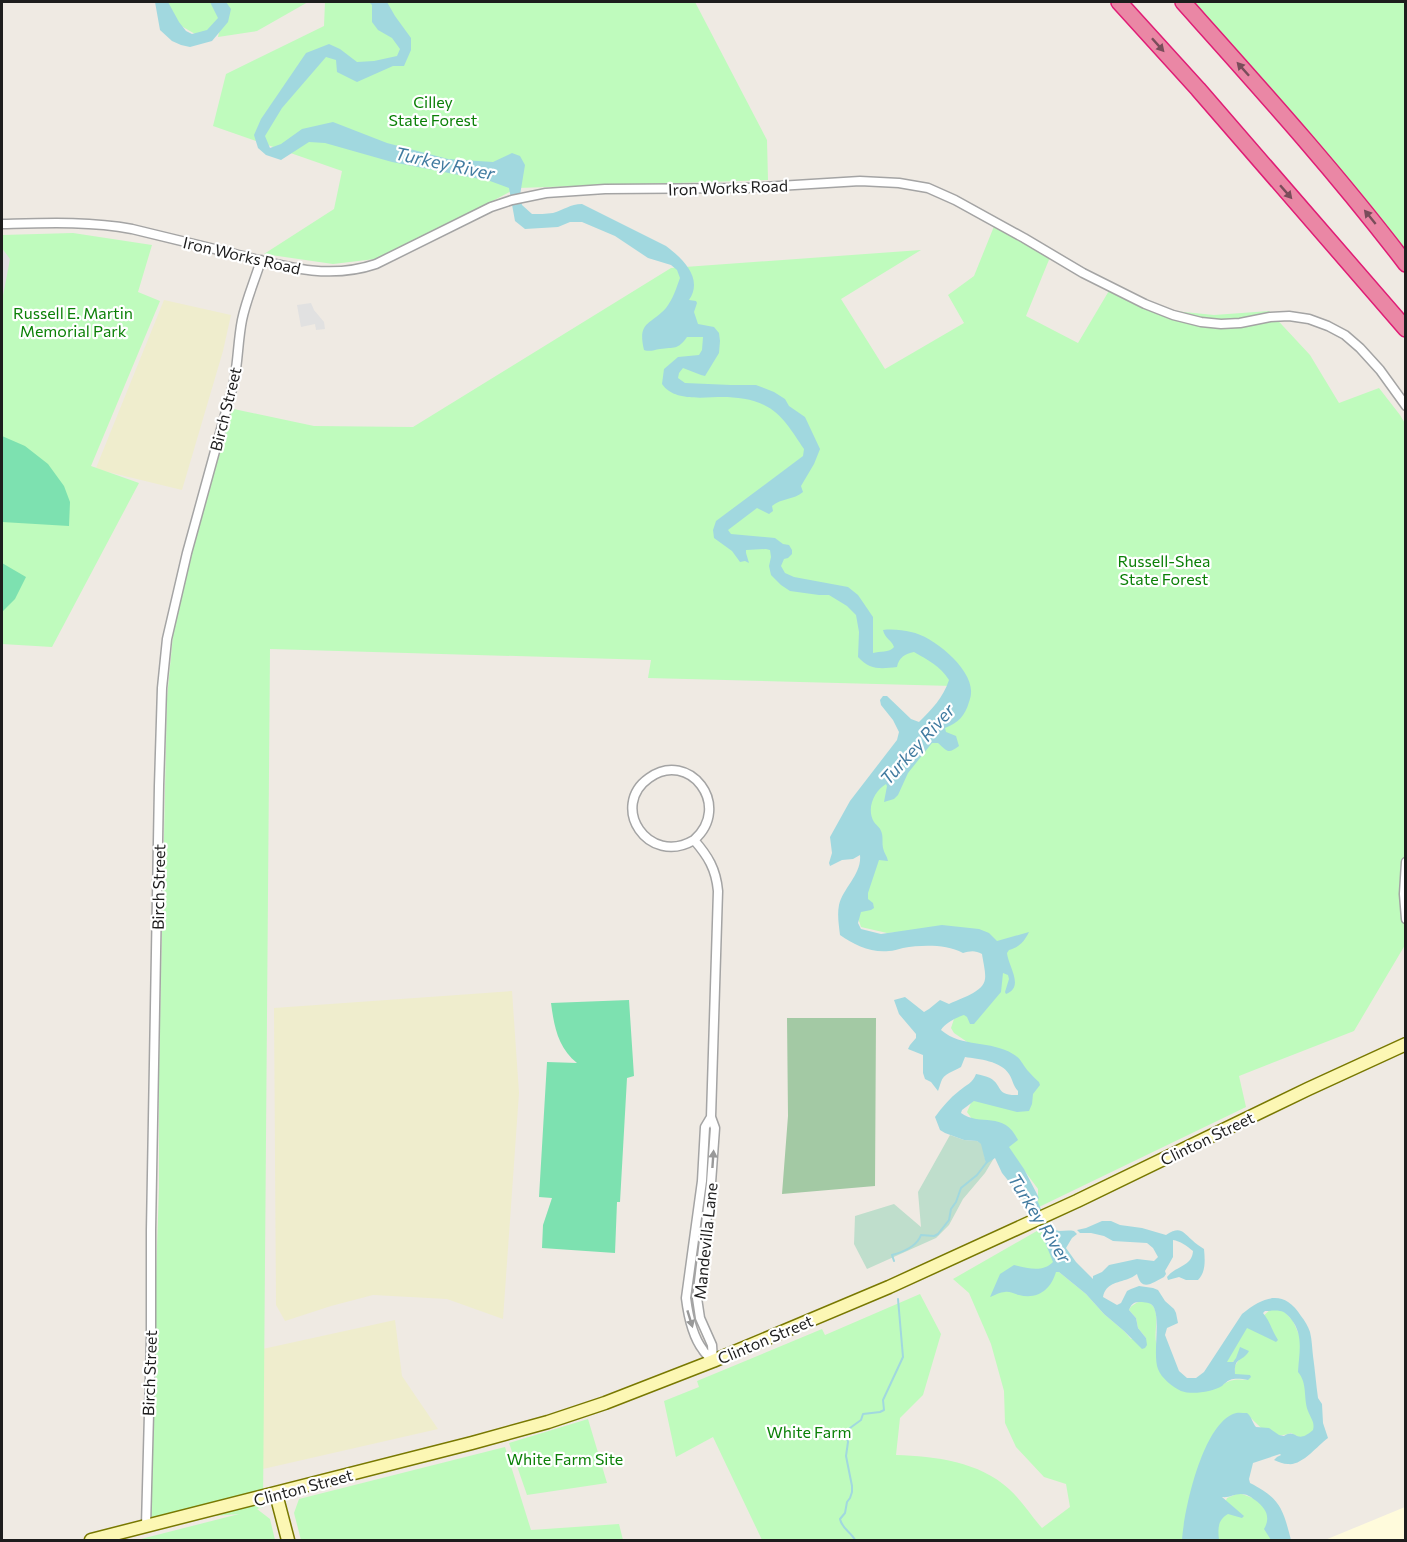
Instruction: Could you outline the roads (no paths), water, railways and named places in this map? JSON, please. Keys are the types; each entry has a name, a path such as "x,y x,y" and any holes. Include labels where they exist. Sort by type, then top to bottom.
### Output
{"highway":[{"path":"1119,2 1198,89 1406,329"},
{"path":"1183,2 1296,130 1406,264"}],"main road":[{"name":"Clinton Street","path":"91,1540 548,1422 605,1403 713,1361 889,1287 1406,1044"},
{"path":"276,1494 288,1540"}],"street":[{"name":"Iron Works Road","path":"2,224 111,225 296,269 339,272 376,264 476,213 504,202 546,193 746,188 860,181 899,183 928,188 956,200 1024,237 1083,273 1145,304 1173,315 1221,324 1290,316 1309,319 1328,326 1345,335 1360,348 1380,370 1406,406"},
{"name":"Birch Street","path":"146,1526 162,688 167,639 187,553 234,382 241,323 261,260"},
{"path":"664,771 679,771 693,777 703,787 709,801 710,815 704,829 694,840 681,846 665,847 651,841 640,831 634,817 633,801 639,787 650,776 664,771"},
{"name":"Mandevilla Lane","path":"694,840 711,862 718,891 711,1117 705,1127 706,1182 697,1291 700,1318 712,1345 713,1361"},
{"path":"1406,862 1404,894 1406,919"},
{"name":"Mandevilla Lane","path":"706,1182 686,1298 689,1317 702,1349 713,1361"},
{"path":"691,1265 700,1267"}],"water":[{"path":"155,2 168,2 179,22 186,31 192,34 207,30 218,18 210,2 226,2 231,9 228,22 212,41 190,47 172,41 160,30"},
{"name":"Turkey River","path":"369,2 387,2 411,38 411,50 404,66 393,66 357,82 337,72 336,60 326,57 282,108 265,136 270,148 281,144 302,129 333,122 387,143 448,159 493,162 512,153 520,156 525,165 520,195 522,205 532,214 553,213 582,204 666,246 678,256 693,276 693,292 689,300 697,303 694,312 698,324 714,327 719,333 720,341 719,353 705,376 683,368 678,378 685,383 756,385 774,392 805,417 820,449 801,486 803,492 776,503 769,514 757,508 728,530 731,534 775,538 789,545 792,554 784,559 781,566 785,573 794,577 848,587 858,595 873,617 873,653 887,651 894,647 883,630 911,632 940,647 959,664 966,674 971,693 967,707 954,724 945,728 946,732 956,736 959,746 948,751 938,743 932,743 908,773 894,799 884,802 886,784 872,801 872,817 880,829 888,861 879,860 868,893 868,899 873,903 874,908 861,912 858,923 861,929 881,934 942,925 979,929 989,933 997,941 1029,932 1021,944 1007,953 1015,981 1012,991 1006,994 1005,992 1009,979 1008,975 1003,973 1001,992 974,1024 970,1024 964,1015 951,1021 941,1030 949,1036 967,1042 995,1047 1013,1054 1040,1085 1033,1094 1029,1111 1017,1112 974,1101 961,1113 976,1119 999,1122 1012,1131 1018,1140 1009,1147 1039,1198 1037,1200 1045,1218 1059,1231 1074,1231 1077,1234 1066,1248 1093,1279 1093,1276 1102,1272 1109,1265 1137,1259 1154,1261 1158,1257 1147,1243 1113,1241 1104,1236 1080,1233 1077,1230 1102,1221 1111,1221 1166,1235 1178,1230 1204,1249 1204,1270 1198,1280 1186,1280 1179,1277 1168,1280 1170,1273 1190,1260 1193,1251 1173,1240 1173,1257 1164,1277 1145,1285 1139,1280 1137,1274 1109,1286 1104,1292 1103,1297 1117,1305 1121,1303 1127,1291 1139,1286 1158,1290 1176,1313 1178,1323 1167,1328 1165,1335 1179,1371 1187,1378 1196,1378 1204,1372 1242,1314 1258,1303 1273,1298 1281,1299 1294,1307 1304,1320 1311,1335 1318,1398 1322,1404 1323,1423 1328,1438 1304,1459 1293,1464 1284,1464 1274,1460 1280,1454 1253,1463 1249,1479 1250,1483 1268,1494 1279,1506 1291,1540 1271,1540 1264,1529 1267,1521 1265,1510 1252,1498 1241,1494 1222,1497 1244,1516 1242,1518 1228,1514 1224,1516 1219,1526 1219,1540 1182,1540 1186,1509 1197,1471 1212,1435 1222,1422 1235,1413 1247,1413 1256,1427 1269,1428 1279,1435 1291,1434 1299,1437 1313,1430 1303,1381 1298,1372 1300,1344 1298,1331 1286,1314 1278,1311 1265,1311 1263,1313 1278,1340 1276,1342 1247,1328 1227,1362 1233,1362 1240,1347 1249,1351 1237,1362 1235,1368 1235,1374 1250,1375 1248,1380 1232,1379 1213,1390 1191,1393 1181,1391 1171,1385 1158,1369 1156,1362 1157,1326 1155,1310 1151,1304 1135,1303 1129,1310 1136,1318 1138,1328 1146,1338 1147,1345 1142,1349 1086,1294 1059,1272 1056,1272 1047,1288 1038,1294 1026,1296 1007,1292 990,1297 1000,1274 1014,1265 1040,1269 1053,1262 1030,1203 1027,1204 1002,1173 995,1158 986,1164 981,1144 945,1133 940,1130 935,1117 949,1100 971,1082 976,1074 990,1078 1006,1094 1018,1095 1018,1091 1009,1074 1001,1066 989,1061 965,1057 961,1067 942,1079 938,1091 931,1082 925,1079 923,1055 908,1049 916,1038 916,1034 899,1014 894,1000 905,997 924,1012 940,1000 949,1004 970,995 984,984 985,970 982,954 972,951 963,953 933,946 876,951 851,942 840,935 838,909 858,868 860,855 830,866 829,863 832,853 830,837 850,801 897,740 899,732 880,700 883,696 887,696 911,719 919,722 933,708 949,680 938,667 914,652 903,656 897,667 880,668 867,664 858,657 859,632 856,615 847,606 829,595 790,591 781,585 771,575 770,550 746,550 749,563 740,562 732,551 714,538 713,530 716,521 803,456 804,449 782,418 760,403 733,397 682,396 667,390 662,384 664,369 678,357 699,355 702,350 703,337 687,337 675,347 644,350 642,334 644,328 671,301 680,278 677,270 671,265 648,258 615,236 582,222 570,222 558,227 525,229 515,221 509,188 490,181 392,162 325,143 309,142 281,160 266,155 258,148 254,135 261,119 306,53 329,44 357,62 397,56 400,49 392,38 378,30 372,22 372,5"}],"waterway":[{"path":"894,1261 892,1255 913,1245 921,1235 938,1234 949,1220 951,1209 961,1188 977,1175 987,1162"},
{"path":"855,1540 840,1519 845,1513 852,1492 846,1456 847,1436 850,1428 861,1420 863,1414 884,1410 883,1400 903,1357 898,1299"}],"park label":[{"name":"Cilley State Forest","path":"433,110"},
{"name":"Russell E. Martin Memorial Park","path":"73,321"},
{"name":"Russell-Shea State Forest","path":"1164,569"},
{"name":"White Farm","path":"809,1431"},
{"name":"White Farm Site","path":"565,1458"}]}
